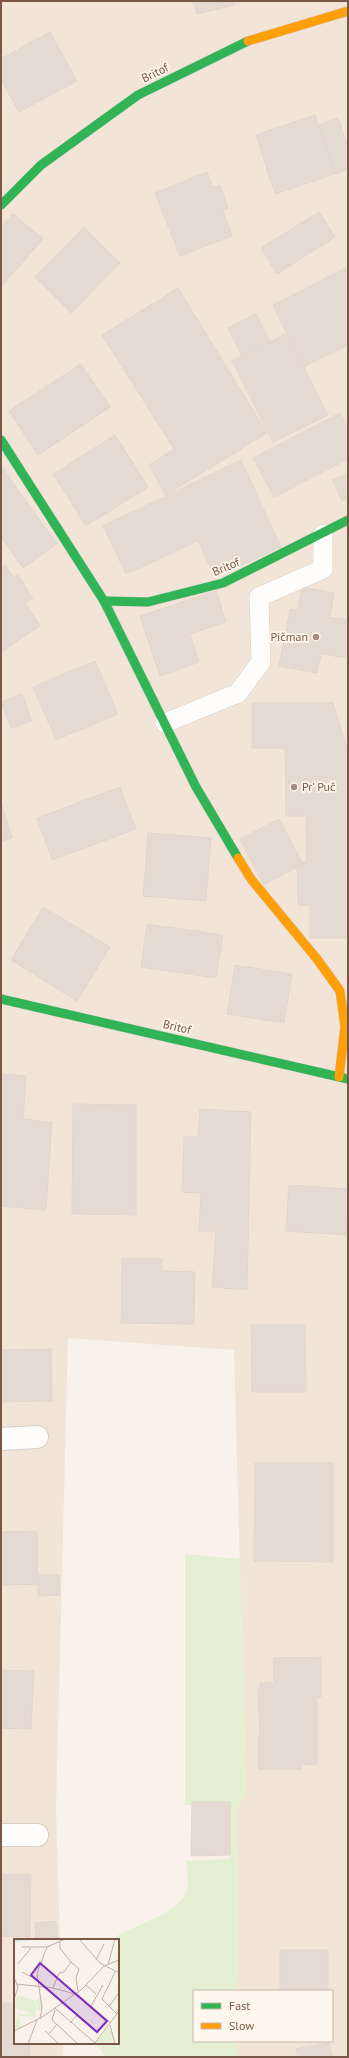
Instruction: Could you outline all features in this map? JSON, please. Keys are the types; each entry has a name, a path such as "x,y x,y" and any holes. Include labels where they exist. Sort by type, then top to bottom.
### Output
{"street":[{"name":"Britof","path":"1,205 41,165 138,95 245,42 348,11"},
{"path":"1,440 104,601 196,787 251,879 318,959 340,991 345,1027 344,1078"},
{"name":"Britof","path":"104,601 148,602 223,583 323,534 348,520"},
{"name":"Britof","path":"1,999 344,1078"},
{"path":"1,1439 36,1437"},
{"path":"1,1835 37,1835"}],"lane":[{"path":"165,723 238,693 261,662 259,597 324,569 323,534"}],"shaded area":[{"path":"1,1 348,1 348,2057 238,2057 238,2042 333,2042 333,1990 238,1990 237,1807 246,1794 234,1350 68,1338 56,1811 60,1939 14,1939 14,2044 62,2044 63,2057 1,2057"}],"green space":[{"path":"185,1554 240,1559 246,1794 237,1807 238,1990 193,1990 193,2042 238,2042 238,2057 105,2057 97,2044 119,2044 119,1939 114,1939 132,1928 157,1918 178,1904 185,1894 188,1883 186,1861 229,1859 229,1806 185,1805"}],"building":[{"path":"194,1 234,1 235,5 197,14"},
{"path":"50,32 77,81 19,112 1,79 1,59"},
{"path":"315,115 335,174 275,194 256,135"},
{"path":"338,118 348,147 348,169 335,174 319,125"},
{"path":"207,172 213,187 220,185 228,208 223,210 232,236 180,256 155,193"},
{"path":"319,212 335,237 277,274 261,248"},
{"path":"13,214 43,239 1,287 1,228"},
{"path":"84,227 120,263 71,313 35,277"},
{"path":"348,267 348,345 303,367 273,305"},
{"path":"178,288 267,433 166,495 149,465 174,449 102,335"},
{"path":"256,314 270,342 242,356 228,328"},
{"path":"287,333 328,415 273,442 232,361"},
{"path":"81,364 110,407 38,455 9,411"},
{"path":"340,413 348,428 348,459 274,497 253,458"},
{"path":"115,435 148,487 86,526 53,474"},
{"path":"241,460 281,547 215,577 198,541 126,574 103,526"},
{"path":"1,466 57,544 23,568 1,537"},
{"path":"348,474 348,498 342,501 333,480"},
{"path":"5,565 14,578 18,575 33,598 25,603 40,626 1,652 1,568"},
{"name":"Pičman","path":"302,587 334,593 330,617 348,620 348,658 321,654 317,673 279,666 290,609 298,610"},
{"path":"216,591 226,622 190,634 199,662 160,676 140,616"},
{"path":"95,661 118,714 56,740 33,687"},
{"path":"22,694 32,721 11,728 1,702"},
{"path":"252,703 333,703 348,751 348,938 310,938 310,905 298,905 297,867 303,864 301,862 307,862 306,816 286,816 285,748 252,748"},
{"path":"120,787 136,829 52,860 37,818"},
{"path":"1,802 12,838 1,841"},
{"path":"279,819 303,864 264,885 240,839"},
{"path":"148,833 211,838 206,901 143,896"},
{"path":"43,907 110,947 77,1001 11,960"},
{"path":"147,924 223,935 216,978 141,967"},
{"path":"235,965 292,974 284,1023 227,1014"},
{"path":"1,1074 26,1076 23,1119 52,1122 46,1210 1,1206"},
{"path":"73,1104 136,1105 136,1215 72,1214"},
{"path":"200,1109 251,1112 247,1290 212,1287 216,1231 199,1231 201,1193 182,1192 184,1137 198,1137"},
{"path":"289,1185 348,1189 347,1235 286,1231"},
{"path":"122,1258 162,1259 162,1271 195,1272 194,1324 121,1323"},
{"path":"251,1325 305,1325 306,1392 252,1392"},
{"path":"51,1349 52,1401 1,1402 1,1350"},
{"path":"255,1463 333,1463 333,1562 254,1561"},
{"path":"37,1531 38,1575 59,1575 60,1595 38,1596 38,1584 1,1585 1,1532"},
{"path":"321,1657 321,1697 317,1697 317,1765 302,1764 302,1769 258,1769 258,1737 260,1737 258,1690 260,1690 260,1683 274,1683 273,1658"},
{"path":"1,1670 34,1671 31,1729 1,1728"},
{"path":"192,1802 230,1802 230,1855 191,1856"},
{"path":"1,1874 31,1875 30,1937 1,1936"},
{"path":"56,1921 58,1939 36,1939 35,1923"},
{"path":"280,1950 328,1950 328,1990 280,1990"},
{"path":"1,2003 14,2003 14,2044 30,2044 30,2057 1,2057"},
{"path":"329,2043 332,2057 298,2057 296,2049"}],"traffic: fast":[{"path":"1,205 41,165 138,95 248,41"},
{"path":"1,440 104,601 196,787 238,858"},
{"path":"104,601 148,602 223,583 348,520"},
{"path":"1,999 348,1079"}],"traffic: slow":[{"path":"248,41 348,11"},
{"path":"238,858 251,879 317,959 340,991 345,1027 339,1077"}],"place":[{"name":"Pičman","path":"316,637"},
{"name":"Pr' Puč","path":"294,787"}]}
